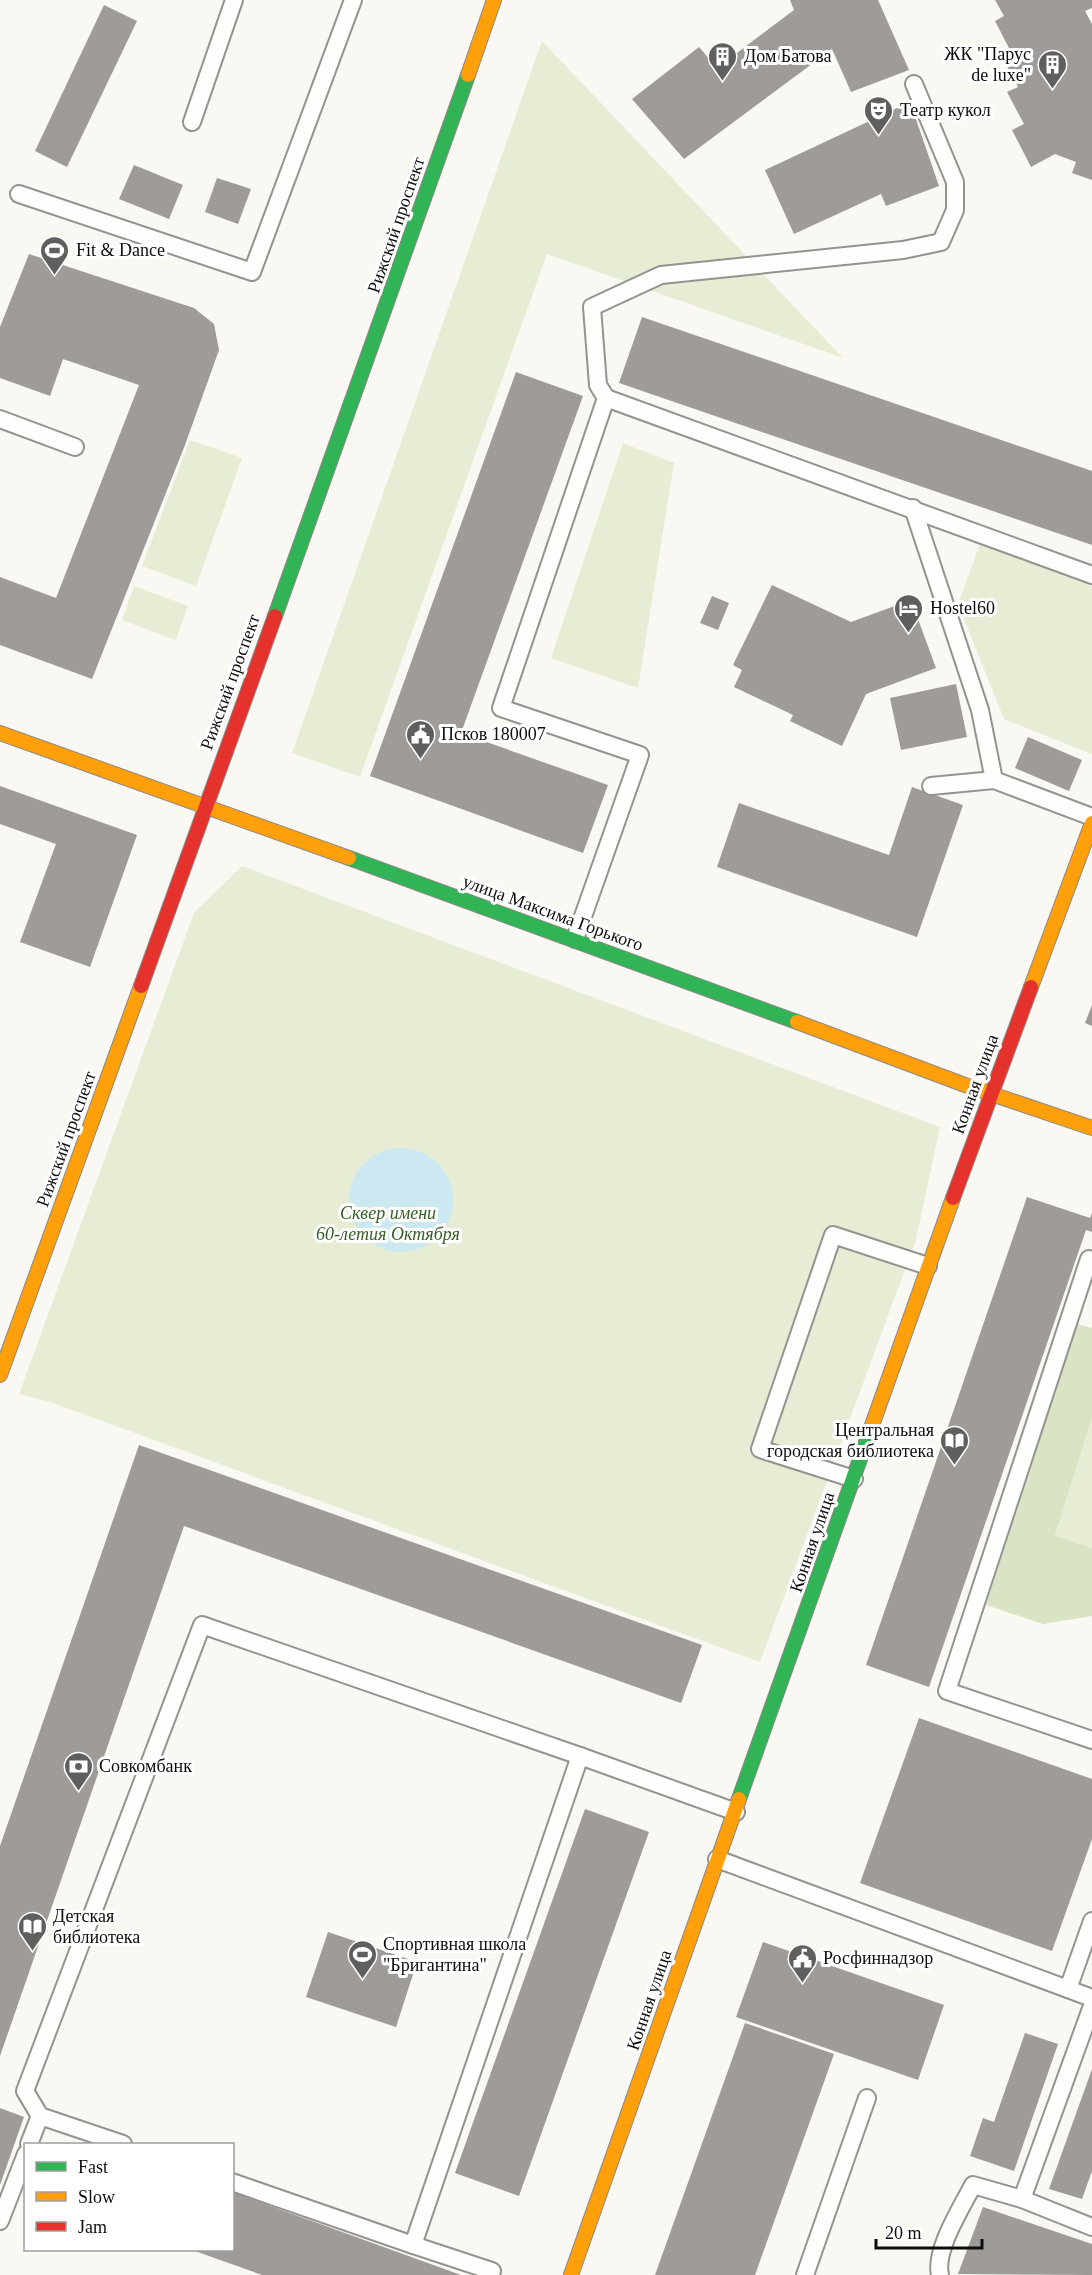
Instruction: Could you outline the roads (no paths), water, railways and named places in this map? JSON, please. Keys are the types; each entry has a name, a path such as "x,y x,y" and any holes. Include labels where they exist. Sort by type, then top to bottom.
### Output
{"main road":[{"name":"Рижский проспект","path":"0,1375 401,268 494,0"},
{"name":"улица Максима Горького","path":"0,733 204,808 575,939 991,1093 1092,1128"},
{"name":"Конная улица","path":"571,2275 928,1266 1092,823"}],"lane":[{"path":"192,122 234,0"},
{"path":"19,194 252,272 353,0"},
{"path":"914,84 955,182 955,210 942,242 903,250 661,275 592,307 598,385 606,398 1092,575"},
{"path":"575,939 640,755 501,708 606,398"},
{"path":"0,419 75,447"},
{"path":"913,508 980,711 994,780"},
{"path":"931,786 994,780 1092,817"},
{"path":"854,1479 760,1449 833,1235 928,1266"},
{"path":"1092,1260 1089,1259 947,1691 1092,1740"},
{"path":"117,2143 40,2116 25,2091 202,1625 736,1812"},
{"path":"413,2245 580,1756"},
{"path":"717,1859 1092,1998"},
{"path":"1068,1989 1092,1921"},
{"path":"1022,2199 1092,2006"},
{"path":"805,2275 867,2098"},
{"path":"30,2143 40,2116"},
{"path":"0,2221 24,2159"},
{"path":"234,2183 492,2271"},
{"path":"940,2275 938,2267 945,2242 973,2184 1022,2199 1092,2227"}],"water":[{"path":"401,1148 421,1152 438,1163 449,1180 453,1200 449,1220 438,1237 421,1248 401,1252 381,1248 364,1237 353,1220 349,1200 353,1180 364,1163 381,1152"}],"place":[{"name":"Дом Батова","path":"723,82"},
{"name":"ЖК \"Парус de luxe\"","path":"1052,90"},
{"name":"Театр кукол","path":"879,136"},
{"name":"Fit & Dance","path":"55,276"},
{"name":"Hostel60","path":"909,634"},
{"name":"Псков 180007","path":"420,760"},
{"name":"Центральная городская библиотека","path":"955,1466"},
{"name":"Совкомбанк","path":"78,1792"},
{"name":"Детская библиотека","path":"32,1952"},
{"name":"Спортивная школа \"Бригантина\"","path":"362,1980"},
{"name":"Росфиннадзор","path":"802,1984"}],"park label":[{"name":"Сквер имени 60-летия Октября","path":"388,1223"}]}
